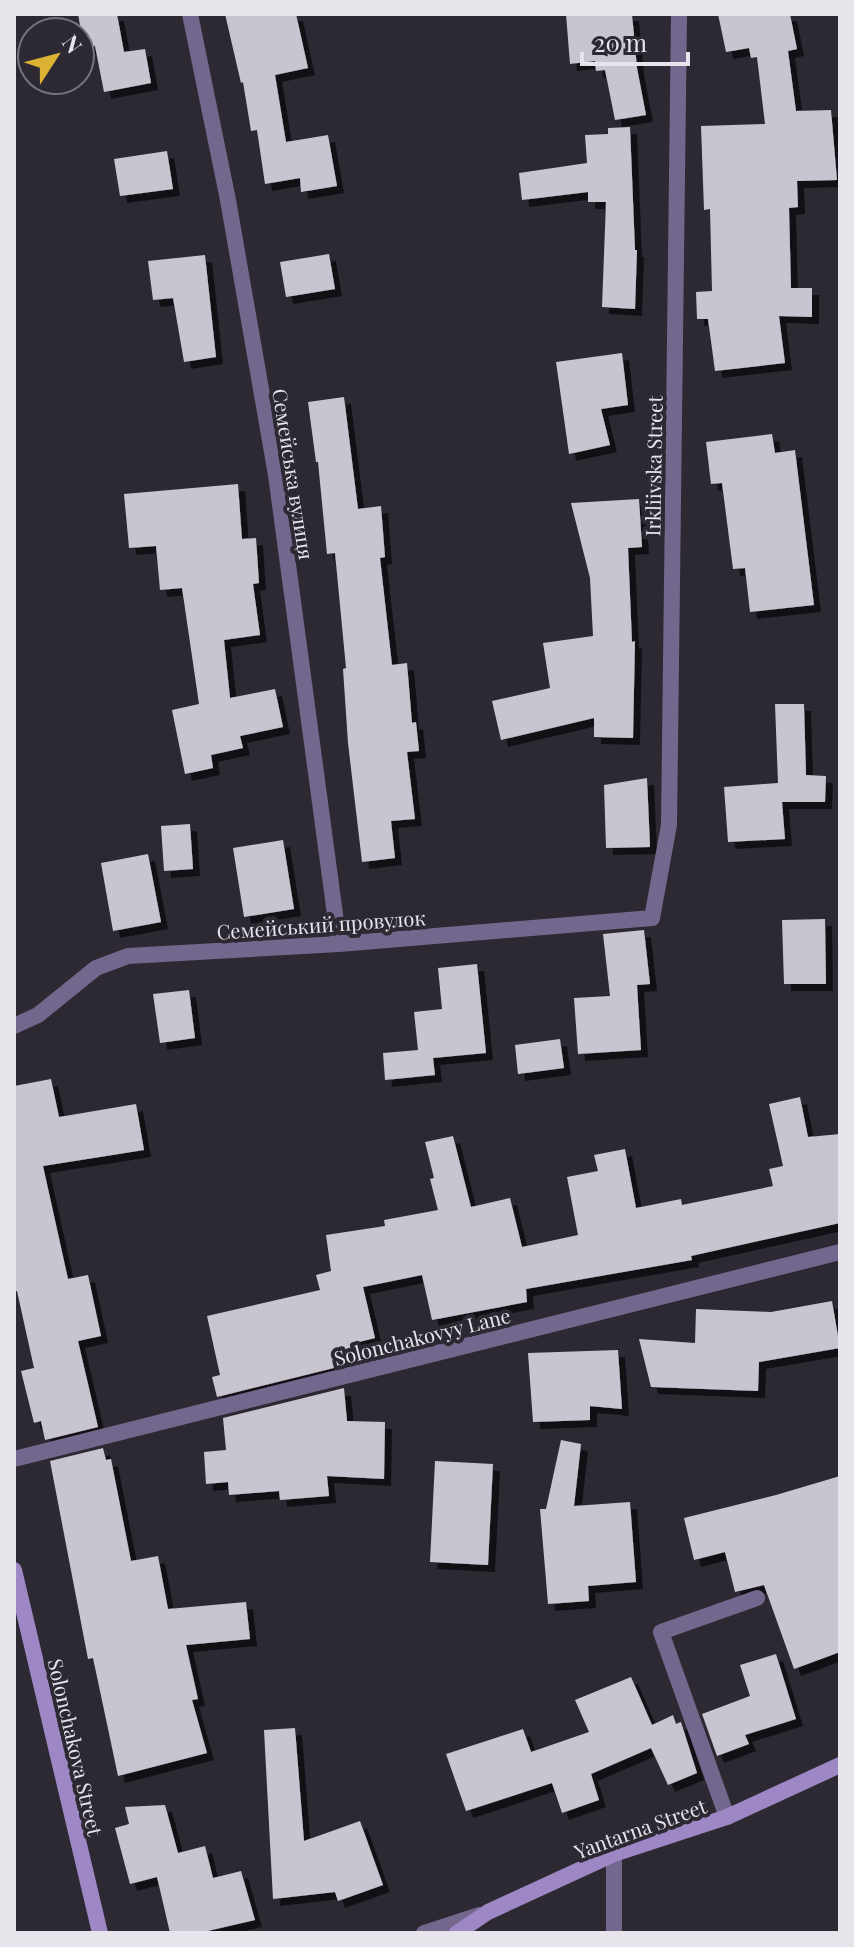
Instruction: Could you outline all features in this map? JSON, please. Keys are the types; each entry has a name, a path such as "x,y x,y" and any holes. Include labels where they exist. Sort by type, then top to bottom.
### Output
{"main road":[{"name":"Solonchakova Street","path":"14,1570 100,1933"},
{"name":"Yantarna Street","path":"457,1933 488,1912 614,1854 727,1817 840,1765"}],"street":[{"name":"Семейська вулиця","path":"190,14 228,200 276,475 339,944"},
{"name":"Irkliivska Street","path":"652,918 669,825 679,14"},
{"name":"Семейський провулок","path":"14,1026 38,1015 96,968 128,956 339,944 652,918"},
{"name":"Solonchakovyy Lane","path":"14,1459 840,1252"},
{"path":"727,1817 661,1632 757,1598"},
{"path":"614,1854 614,1933"},
{"path":"424,1933 488,1912"}],"building":[{"path":"117,14 124,52 145,49 151,83 104,92 96,51 96,16 78,16"},
{"path":"225,14 296,14 308,68 275,75 286,142 328,135 337,186 301,192 300,178 265,184 257,130 251,131 243,82"},
{"path":"566,14 632,14 637,68 646,115 615,120 605,70 596,71 595,61 570,64"},
{"path":"718,14 790,14 797,49 788,51 796,111 831,110 837,180 797,181 798,207 789,208 791,288 812,288 812,317 779,316 785,363 715,371 708,319 697,319 696,292 712,291 710,209 704,210 701,126 765,124 757,57 751,58 749,48 726,52"},
{"path":"630,127 637,250 635,309 602,307 606,202 588,202 588,192 522,200 519,173 587,163 585,135 608,134 608,128"},
{"path":"167,151 173,189 120,196 114,159"},
{"path":"329,254 335,289 286,297 280,262"},
{"path":"205,255 216,357 184,362 173,298 153,300 148,261"},
{"path":"622,353 628,405 601,409 610,445 569,454 556,362"},
{"path":"344,397 358,509 381,506 385,557 380,558 392,665 407,663 412,723 416,722 419,751 407,752 415,819 391,821 395,858 362,862 348,743 343,669 346,668 335,553 327,554 318,462 308,402"},
{"path":"772,434 775,453 795,450 814,605 750,612 745,568 733,569 722,483 711,484 706,442"},
{"path":"238,484 242,539 256,538 259,583 253,584 260,635 224,640 230,698 275,689 283,727 240,736 243,748 211,755 213,768 185,774 172,710 199,704 182,588 160,590 156,546 129,548 124,494"},
{"path":"639,499 642,547 628,548 632,642 635,641 633,738 594,737 594,718 501,740 492,701 550,688 543,643 593,636 590,578 571,503"},
{"path":"775,704 804,704 806,775 826,776 825,802 782,802 785,839 728,842 724,787 778,783"},
{"path":"647,778 650,847 606,848 604,785"},
{"path":"190,824 193,869 164,871 161,826"},
{"path":"283,840 294,909 244,917 233,848"},
{"path":"148,854 161,922 113,931 101,863"},
{"path":"825,919 826,984 784,984 782,920"},
{"path":"644,930 650,984 637,985 641,1050 578,1054 574,998 610,996 603,934"},
{"path":"477,964 486,1053 433,1058 435,1075 385,1080 383,1053 418,1050 414,1012 442,1009 438,968"},
{"path":"189,990 195,1038 160,1043 153,994"},
{"path":"560,1039 564,1068 518,1074 515,1045"},
{"path":"51,1079 59,1117 136,1104 144,1150 43,1166 68,1279 88,1275 101,1336 78,1341 98,1427 45,1440 41,1421 34,1423 21,1371 34,1368 17,1291 14,1291 14,1086"},
{"path":"800,1097 808,1137 840,1134 840,1223 691,1256 692,1260 526,1289 527,1302 432,1320 422,1275 363,1287 375,1338 355,1343 356,1349 341,1352 342,1366 217,1397 212,1377 220,1375 207,1316 320,1290 316,1275 331,1271 326,1235 385,1226 384,1220 438,1210 425,1142 453,1136 471,1207 510,1198 522,1247 578,1235 567,1177 598,1171 594,1155 625,1149 636,1208 681,1199 682,1205 773,1186 769,1169 783,1166 769,1104"},
{"path":"832,1301 840,1348 759,1362 758,1391 651,1387 639,1339 695,1343 696,1309 771,1312"},
{"path":"618,1350 622,1409 590,1406 590,1420 533,1422 528,1353"},
{"path":"344,1388 347,1421 385,1422 384,1479 327,1476 329,1496 280,1500 279,1491 229,1495 228,1482 206,1484 204,1452 226,1450 223,1418"},
{"path":"561,1440 581,1444 574,1506 630,1502 636,1582 588,1586 589,1601 548,1604 540,1509 546,1509"},
{"path":"103,1448 106,1460 111,1459 131,1561 158,1556 168,1609 246,1602 250,1639 186,1645 198,1699 192,1700 207,1753 118,1776 93,1658 88,1659 50,1461"},
{"path":"435,1461 493,1464 488,1565 430,1562"},
{"path":"840,1476 840,1652 794,1669 764,1585 735,1592 725,1552 694,1560 684,1518"},
{"path":"776,1654 796,1719 745,1735 749,1744 717,1756 702,1714 750,1696 740,1665"},
{"path":"631,1677 652,1725 673,1715 676,1724 681,1722 697,1773 668,1785 651,1748 591,1774 599,1800 562,1813 552,1783 466,1811 446,1754 523,1729 531,1752 589,1732 575,1700"},
{"path":"295,1728 304,1841 360,1821 383,1885 338,1901 335,1892 273,1899 264,1730"},
{"path":"165,1805 178,1853 205,1846 213,1878 241,1871 255,1920 199,1933 170,1933 157,1877 130,1884 115,1828 129,1824 125,1807"}]}
